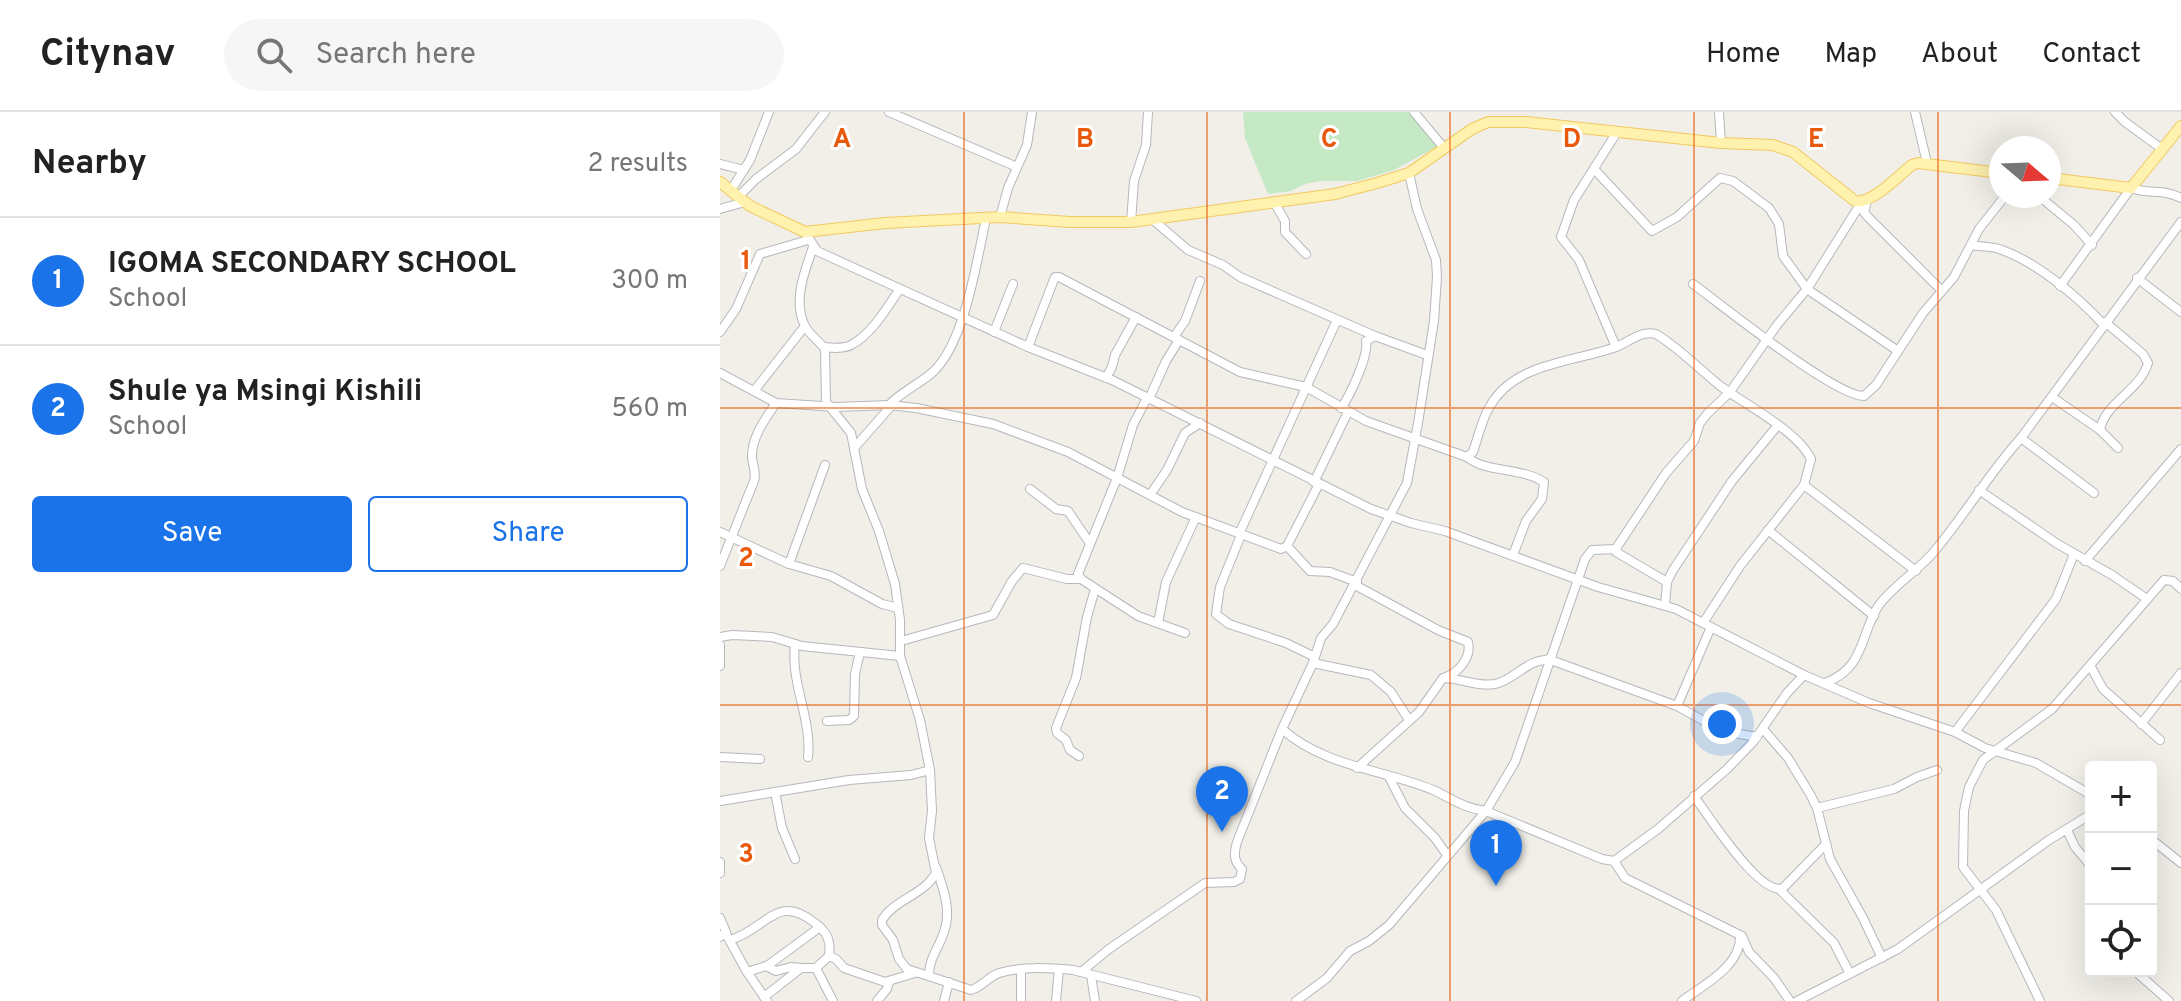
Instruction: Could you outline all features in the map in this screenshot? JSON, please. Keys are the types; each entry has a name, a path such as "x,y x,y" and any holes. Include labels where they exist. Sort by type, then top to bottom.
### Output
{"main road":[{"path":"720,182 809,240 885,223 1000,217 1131,222 1335,194 1409,173 1472,129 1488,122 1531,117 1617,132 1783,148 1802,158 1855,201 1864,202 1912,165 1927,163 1989,171"},
{"path":"2061,179 2131,188 2181,126"}],"street":[{"path":"738,196 744,170 769,112"},
{"path":"720,209 796,149 825,112"},
{"path":"889,112 1017,167"},
{"path":"1000,217 1027,145 1032,112"},
{"path":"1131,222 1134,181 1146,145 1148,112"},
{"path":"1414,112 1444,148"},
{"path":"1719,112 1721,143"},
{"path":"1915,112 1927,163"},
{"path":"2115,112 2162,149"},
{"path":"1616,347 1584,269 1561,237 1574,200 1617,132"},
{"path":"720,164 744,170"},
{"path":"1594,169 1652,231 1677,217 1720,178 1733,181 1761,201 1776,217 1783,256 1807,289 1898,351"},
{"path":"1086,974 1109,949 1205,883 1240,879 1242,869 1236,864 1235,850 1282,729 1321,638 1333,624 1356,584 1407,483 1434,321 1436,260 1417,209 1409,173"},
{"path":"2060,286 2131,188 2141,191 2165,190 2181,198"},
{"path":"1274,202 1285,221 1285,232 1306,254"},
{"path":"1616,549 1666,473 1694,441 1700,423 1730,392 1807,289 1864,202"},
{"path":"1864,202 1867,216 1941,290"},
{"path":"1693,284 1804,366 1856,396 1864,396 1876,385 1941,290 1954,277 1979,229 1996,208"},
{"path":"2053,208 2092,245"},
{"path":"855,447 901,392 934,371 950,349 963,319 986,218"},
{"path":"1152,219 1188,250 1223,265 1240,277 1375,336 1427,355"},
{"path":"1825,683 1841,675 1859,652 1874,616 1889,595 1916,571 1944,539 1996,465 2021,438 2181,222"},
{"path":"2171,234 2181,242"},
{"path":"809,240 800,293 805,326 824,347 824,388 829,406 847,424 855,447 862,489 890,561 898,608 900,656 920,720 930,770 932,811 929,838 948,913 944,934 930,962 929,975"},
{"path":"720,332 736,309 760,254 809,240 899,290 1106,378 1390,517 1445,531 1598,587 1665,605 1804,675 1869,703 1955,732 1993,751 2036,763 2085,792"},
{"path":"1971,245 1992,246 2010,253 2060,286 2143,354 2148,363 2143,376 2103,420 2100,430"},
{"path":"1028,347 1044,301 1057,276 1097,294 1240,372 1306,387 1366,421 1467,457 1481,465 1521,472 1544,482 1542,499 1526,521 1513,555"},
{"path":"2137,278 2181,312"},
{"path":"1081,579 1078,570 1117,478 1128,438 1185,321 1200,281"},
{"path":"994,332 1013,284"},
{"path":"824,347 848,347 854,343 876,322 899,290"},
{"path":"1106,378 1136,317"},
{"path":"1337,320 1240,534 1220,587 1216,614 1229,624 1286,643 1314,660 1371,675 1391,692 1409,720"},
{"path":"754,391 805,326"},
{"path":"1467,457 1473,452 1489,407 1516,380 1537,367 1580,359 1616,347 1644,333 1656,334 1808,451 1811,459 1804,485 1768,530 1707,625 1677,706"},
{"path":"720,373 776,403 890,405 925,409 993,424 1068,452 1196,517 1281,549 1287,546 1317,483 1353,383 1358,377 1367,348 1366,341 1375,336"},
{"path":"2052,397 2100,430 2118,448"},
{"path":"720,566 756,472 752,455 755,439 776,403"},
{"path":"1150,495 1167,470 1185,433 1200,423"},
{"path":"1665,605 1667,582 1732,481 1778,425"},
{"path":"2021,438 2094,493"},
{"path":"1412,455 1425,443"},
{"path":"2085,561 2181,449"},
{"path":"789,564 825,465"},
{"path":"1804,485 1916,571"},
{"path":"1030,489 1056,509 1068,511 1089,542"},
{"path":"1979,490 2147,599"},
{"path":"1158,623 1170,573 1196,517"},
{"path":"1768,530 1874,616"},
{"path":"720,532 789,564 831,576 886,606 898,608"},
{"path":"1287,546 1310,571 1330,572 1438,630 1468,642 1469,650 1458,671 1436,685 1425,706 1357,768"},
{"path":"1296,1001 1327,978 1350,951 1389,925 1486,811 1515,762 1548,660 1590,552 1599,548 1616,549 1624,558 1667,582"},
{"path":"1955,732 2056,599 2074,554"},
{"path":"901,641 993,615 1023,568 1067,579 1081,579 1138,616 1185,633"},
{"path":"2040,1001 1996,910 1962,864 1966,836 1964,811 1973,775 1993,751 2039,721 2091,667 2164,580 2173,581 2181,589"},
{"path":"1079,756 1070,750 1056,728 1076,678 1095,589"},
{"path":"720,637 772,637 795,644 900,656"},
{"path":"795,644 797,686 808,732 808,757"},
{"path":"720,645 720,666"},
{"path":"827,721 849,720 854,716 855,674 860,652"},
{"path":"1445,677 1467,684 1495,684 1532,663 1548,660 1677,706 1722,731 1760,733 1799,773 1817,808 1830,859 1882,958"},
{"path":"2091,667 2103,689 2160,740"},
{"path":"2141,724 2181,673"},
{"path":"1282,729 1311,750 1357,768 1435,791 1472,809 1486,811 1602,859 1614,861 1658,829 1727,769 1760,733 1787,693 1804,675"},
{"path":"720,757 760,759"},
{"path":"720,801 930,770"},
{"path":"1817,808 1894,789 1937,770"},
{"path":"1389,777 1405,808 1447,855"},
{"path":"775,792 782,828 795,859"},
{"path":"1694,796 1766,886 1780,890 1834,943 1850,974"},
{"path":"1797,1001 1898,949 2085,818"},
{"path":"2067,830 2085,859"},
{"path":"1780,890 1826,844"},
{"path":"2157,844 2181,863"},
{"path":"1614,861 1625,878 1740,935 1749,952 1774,978 1790,1001"},
{"path":"720,862 720,873"},
{"path":"936,867 928,885 889,911 882,925 907,969 975,990"},
{"path":"725,937 755,930 785,910 799,912 820,927 830,940 829,956 816,968 791,967 776,971 767,966"},
{"path":"720,918 725,937 763,998 801,968"},
{"path":"747,972 767,966 820,927"},
{"path":"1682,1001 1735,957 1740,935"},
{"path":"829,956 844,968 889,982 915,973"},
{"path":"816,968 833,1001"},
{"path":"1056,1001 1059,969"},
{"path":"975,990 998,974 1059,969 1196,1001"},
{"path":"1021,970 1021,1001"},
{"path":"1086,974 1095,1001"},
{"path":"2142,977 2169,1001"},
{"path":"877,1001 889,982"},
{"path":"944,1001 949,982"},
{"path":"975,990 977,1001"}],"green space":[{"path":"1243,112 1411,112 1442,144 1394,170 1357,181 1319,181 1291,191 1268,194 1245,138"}],"place":[{"name":"Shule ya Msingi Kishili","path":"1222,832"},
{"name":"IGOMA SECONDARY SCHOOL","path":"1496,886"}]}
